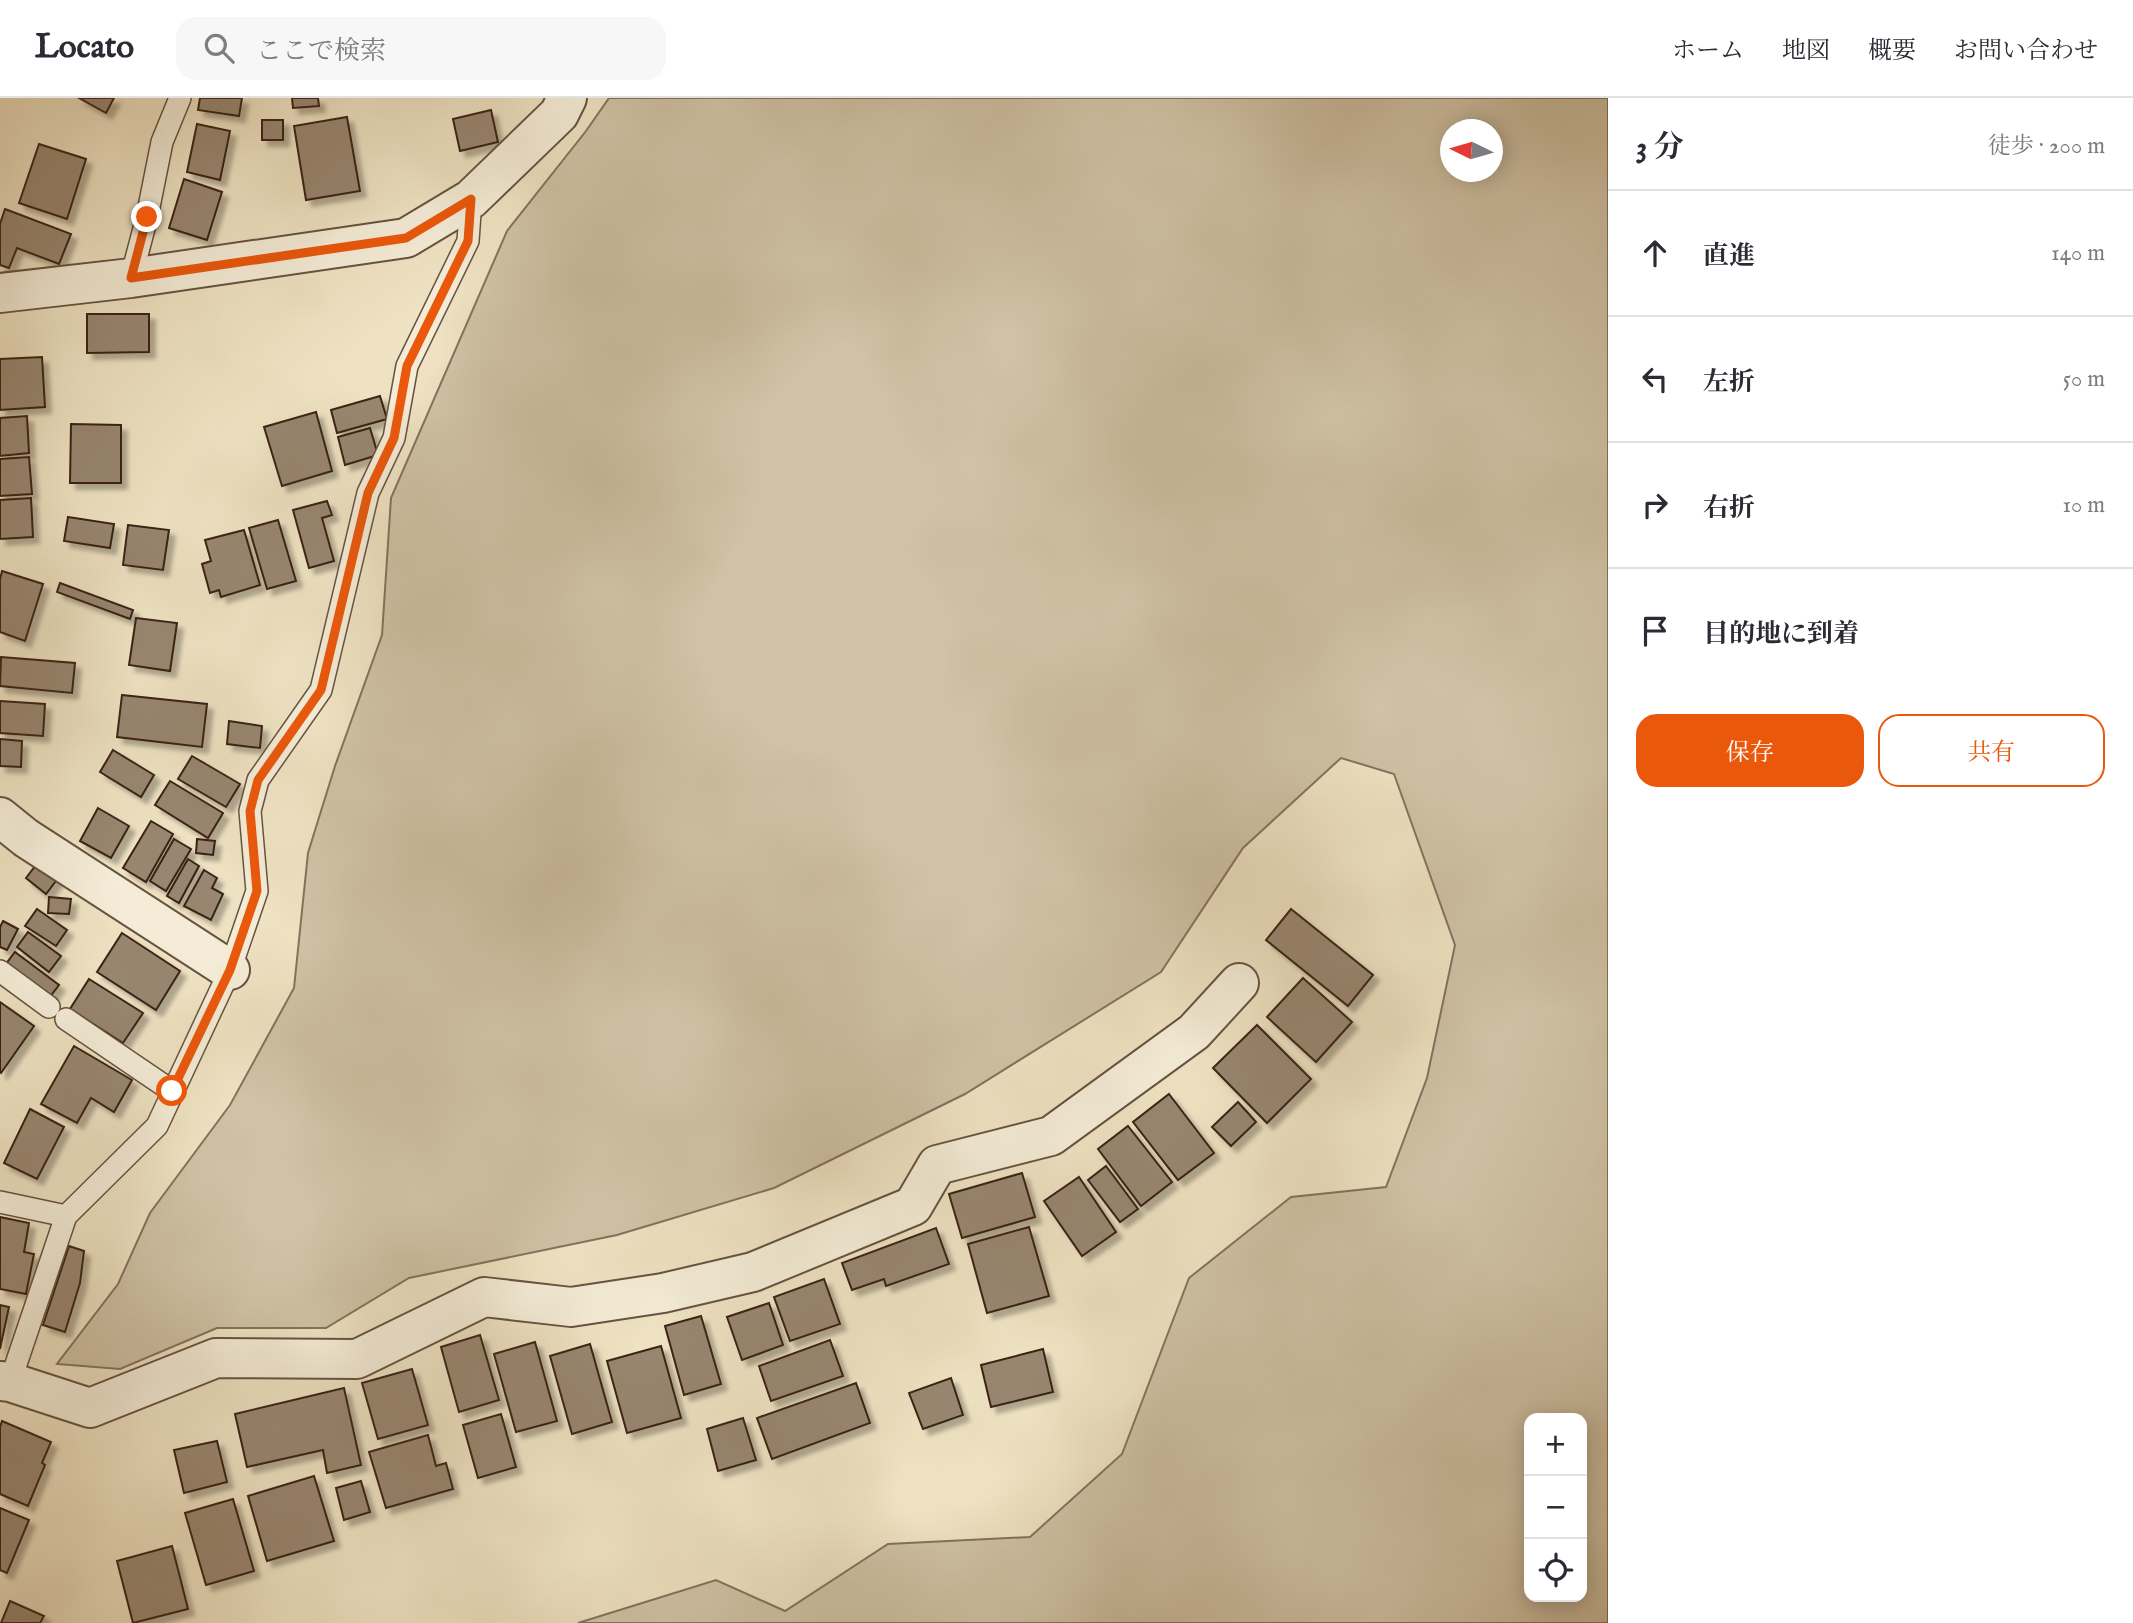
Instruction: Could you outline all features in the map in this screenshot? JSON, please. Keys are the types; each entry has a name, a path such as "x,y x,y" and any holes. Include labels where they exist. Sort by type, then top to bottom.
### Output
{"street":[{"path":"0,293 131,278 406,238 471,199 559,114 567,98"},
{"path":"0,817 26,838 230,970"},
{"path":"3,1384 90,1408 216,1358 357,1359 484,1297 570,1307 663,1293 753,1272 914,1206 937,1165 1051,1136 1194,1032 1239,983"}],"lane":[{"path":"131,278 162,142 180,98"},
{"path":"3,1384 66,1216 157,1126 230,970 257,891 250,811 258,780 321,690 368,493 394,438 407,366 468,241 471,199"},
{"path":"0,971 172,1091"},
{"path":"0,1202 66,1216"}],"shaded area":[{"path":"609,98 1608,98 1608,1623 578,1623 716,1580 785,1611 888,1544 1030,1537 1122,1454 1189,1278 1291,1197 1386,1187 1427,1078 1455,945 1394,774 1341,758 1243,848 1161,972 965,1094 774,1188 617,1235 409,1278 326,1328 217,1328 120,1369 57,1364 118,1284 150,1213 230,1105 294,988 308,853 335,766 382,635 391,498 507,231"}],"building":[{"path":"79,98 114,98 106,113"},
{"path":"200,98 242,98 239,116 198,110"},
{"path":"292,98 318,98 319,106 293,108"},
{"path":"491,110 498,142 460,151 453,119"},
{"path":"347,117 360,191 306,200 294,126"},
{"path":"262,120 283,120 283,140 262,140"},
{"path":"197,124 230,131 220,180 187,172"},
{"path":"39,144 86,159 67,219 19,203"},
{"path":"184,179 222,192 207,240 169,228"},
{"path":"5,209 71,234 59,264 17,248 9,268 0,265 0,224"},
{"path":"87,314 149,314 149,352 87,353"},
{"path":"42,357 45,407 0,410 0,359"},
{"path":"380,396 387,419 337,433 331,410"},
{"path":"316,412 332,471 282,486 264,427"},
{"path":"27,416 29,453 0,456 0,418"},
{"path":"71,424 121,425 121,483 70,483"},
{"path":"370,428 378,455 345,465 338,437"},
{"path":"29,457 32,494 0,496 0,459"},
{"path":"31,498 33,537 0,539 0,500"},
{"path":"327,501 332,515 322,518 334,561 309,568 293,510"},
{"path":"68,517 114,524 110,548 64,541"},
{"path":"278,520 296,581 267,589 249,528"},
{"path":"128,525 169,530 163,570 123,565"},
{"path":"244,530 260,585 221,597 219,590 210,593 202,564 211,561 205,540"},
{"path":"2,571 43,584 25,641 0,632"},
{"path":"60,583 133,610 130,619 57,592"},
{"path":"136,618 177,623 170,671 129,665"},
{"path":"1,657 75,663 72,693 0,686"},
{"path":"122,695 207,704 202,747 117,737"},
{"path":"0,701 45,704 43,736 0,733"},
{"path":"229,721 262,726 260,748 227,744"},
{"path":"0,739 22,741 21,767 0,766"},
{"path":"113,750 154,775 141,797 100,772"},
{"path":"192,756 240,784 226,807 178,779"},
{"path":"170,781 223,813 208,838 155,805"},
{"path":"98,808 129,826 111,858 80,841"},
{"path":"151,821 173,834 146,882 123,868"},
{"path":"174,839 191,849 166,891 150,881"},
{"path":"197,839 215,841 213,855 196,853"},
{"path":"188,859 199,866 179,903 167,896"},
{"path":"39,861 59,877 46,894 26,878"},
{"path":"204,870 217,878 212,888 223,894 211,920 184,906"},
{"path":"49,897 71,899 69,914 48,913"},
{"path":"37,909 67,930 56,946 25,926"},
{"path":"1291,909 1373,975 1348,1006 1266,940"},
{"path":"3,921 18,929 7,950 0,947 0,927"},
{"path":"28,932 61,956 49,972 17,947"},
{"path":"122,933 180,971 156,1010 97,972"},
{"path":"15,952 59,985 49,998 5,965"},
{"path":"1303,978 1352,1022 1316,1062 1267,1017"},
{"path":"89,979 143,1013 123,1043 70,1009"},
{"path":"0,1002 34,1026 1,1073 0,1072"},
{"path":"1257,1025 1311,1079 1267,1123 1213,1068"},
{"path":"74,1046 132,1080 114,1112 91,1098 77,1123 41,1104"},
{"path":"1169,1094 1214,1153 1178,1180 1133,1122"},
{"path":"1238,1102 1256,1122 1231,1146 1212,1127"},
{"path":"30,1109 64,1127 37,1179 4,1163"},
{"path":"1128,1126 1172,1182 1141,1206 1098,1149"},
{"path":"1106,1166 1138,1209 1120,1222 1088,1180"},
{"path":"1022,1173 1035,1217 962,1238 949,1194"},
{"path":"1079,1177 1116,1232 1082,1256 1044,1201"},
{"path":"0,1217 29,1223 24,1252 34,1254 26,1294 0,1289"},
{"path":"1029,1227 1049,1296 987,1313 968,1244"},
{"path":"936,1228 949,1264 886,1286 884,1279 852,1290 842,1263"},
{"path":"69,1246 84,1251 80,1283 65,1332 43,1325"},
{"path":"824,1279 840,1324 790,1341 774,1297"},
{"path":"769,1303 783,1345 742,1360 727,1317"},
{"path":"0,1305 9,1307 0,1349"},
{"path":"701,1316 721,1384 684,1395 665,1326"},
{"path":"480,1335 499,1400 459,1412 441,1347"},
{"path":"830,1340 843,1376 771,1401 759,1366"},
{"path":"535,1342 557,1421 516,1432 494,1354"},
{"path":"590,1344 612,1422 572,1434 550,1356"},
{"path":"661,1346 681,1418 627,1433 607,1361"},
{"path":"1043,1349 1053,1392 991,1407 981,1365"},
{"path":"412,1369 428,1425 378,1439 362,1383"},
{"path":"951,1378 963,1415 923,1429 909,1393"},
{"path":"856,1383 870,1423 772,1459 757,1418"},
{"path":"344,1388 361,1465 327,1473 323,1450 247,1467 235,1414"},
{"path":"501,1414 516,1467 478,1478 463,1425"},
{"path":"743,1418 756,1460 718,1471 707,1429"},
{"path":"2,1421 51,1442 42,1463 45,1465 28,1506 0,1494"},
{"path":"428,1435 436,1466 446,1463 453,1489 386,1508 369,1452"},
{"path":"217,1441 227,1482 184,1493 174,1450"},
{"path":"314,1476 334,1541 267,1561 248,1496"},
{"path":"361,1481 370,1512 344,1520 336,1488"},
{"path":"233,1499 254,1571 206,1585 185,1513"},
{"path":"0,1508 29,1520 7,1573 0,1570"},
{"path":"172,1546 188,1609 133,1623 117,1561"},
{"path":"10,1601 44,1616 40,1623 1,1623"}],"route":[{"path":"147,217 131,278 406,238 471,199 468,241 407,366 394,438 368,493 321,690 258,780 250,811 257,891 230,970 172,1091"}]}
